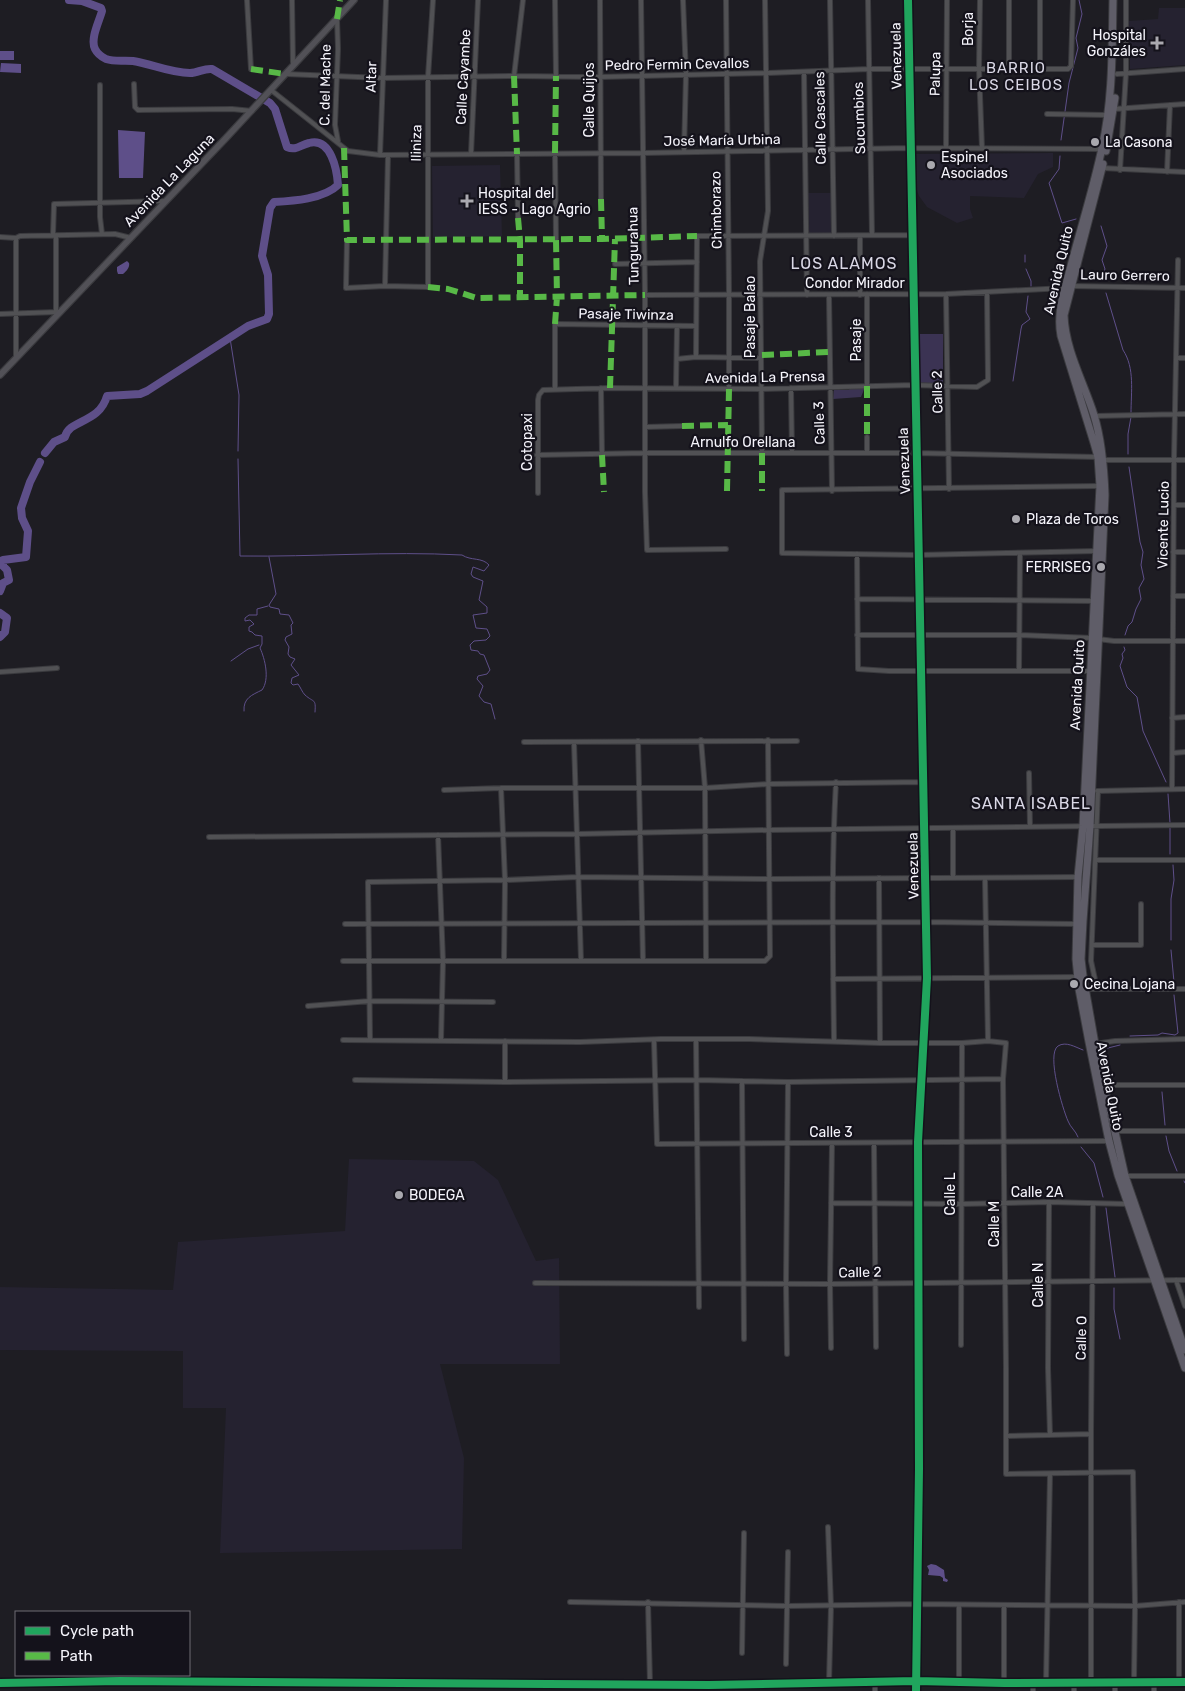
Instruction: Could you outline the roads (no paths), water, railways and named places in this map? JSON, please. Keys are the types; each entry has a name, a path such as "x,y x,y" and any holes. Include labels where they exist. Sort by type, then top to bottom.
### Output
{"highway":[{"name":"Avenida Quito","path":"1113,0 1111,112 1068,287 1064,315 1066,336 1094,416 1105,495 1095,639 1090,671 1090,826 1081,959 1095,1044 1125,1176 1185,1368"},
{"name":"Avenida Quito","path":"1118,0 1117,74 1102,168 1060,316 1061,336 1101,458 1095,601 1095,791 1090,826 1078,877 1078,977 1109,1140 1128,1204 1185,1350"}],"street":[{"path":"247,0 251,69"},
{"path":"292,0 293,65"},
{"name":"Avenida La Laguna","path":"0,375 257,105 354,0"},
{"name":"Altar","path":"380,155 386,0"},
{"name":"Iliniza","path":"385,286 428,287 428,77 433,0"},
{"name":"Calle Cayambe","path":"471,154 478,0"},
{"path":"514,76 523,0"},
{"path":"556,0 556,76"},
{"name":"Calle Quijos","path":"600,0 600,199"},
{"name":"Tungurahua","path":"642,0 645,295 644,492 647,550 726,549"},
{"path":"683,0 686,74 684,152"},
{"name":"Chimborazo","path":"726,0 728,389"},
{"name":"Pasaje Balao","path":"762,453 760,261 768,212 768,73 765,0"},
{"name":"Calle Cascales","path":"830,0 834,236"},
{"name":"Sucumbios","path":"868,0 872,235"},
{"name":"Venezuela","path":"908,0 909,148 927,922 927,978 920,1080"},
{"name":"Palupa","path":"946,148 947,0"},
{"name":"Borja","path":"980,0 979,69 982,148"},
{"path":"1009,0 1010,69"},
{"path":"1040,0 1040,69"},
{"name":"Pedro Fermin Cevallos","path":"285,74 382,78 599,77 869,69 1070,68 1073,0"},
{"path":"1120,170 1125,108 1126,0"},
{"name":"C. del Mache","path":"337,19 338,48 335,133 338,143 344,148"},
{"path":"1117,74 1185,68"},
{"path":"804,72 807,295"},
{"path":"134,84 135,107 138,110 252,110"},
{"path":"100,85 100,202 102,234"},
{"path":"269,92 338,143"},
{"path":"1047,114 1111,112 1125,108 1185,104"},
{"path":"1167,172 1170,105"},
{"name":"José María Urbina","path":"344,148 359,154 427,156 909,148 1102,148"},
{"path":"556,153 556,239"},
{"path":"517,154 518,218"},
{"path":"347,240 346,288 385,286 388,155"},
{"path":"1102,168 1185,172"},
{"path":"0,314 58,313 54,204 166,201"},
{"path":"0,236 16,238 20,236 115,234 131,238"},
{"path":"696,357 697,236 912,235"},
{"path":"860,236 860,295"},
{"path":"16,238 16,358"},
{"name":"Vicente Lucio","path":"1172,790 1174,460 1178,260"},
{"path":"615,264 697,262"},
{"name":"Lauro Gerrero","path":"1068,287 1185,288"},
{"name":"Condor Mirador","path":"645,295 913,295 986,293 1068,287"},
{"name":"Avenida La Prensa","path":"540,392 545,389 555,388 762,389 914,385 977,388 988,380 986,293"},
{"name":"Pasaje","path":"867,294 867,386"},
{"name":"Calle 2","path":"946,294 949,489"},
{"name":"Calle 3","path":"829,295 832,491"},
{"name":"Pasaje Tiwinza","path":"555,388 555,324 696,326"},
{"path":"676,388 677,326"},
{"path":"677,359 696,357 761,358"},
{"path":"1177,358 1185,358"},
{"path":"601,388 602,455"},
{"path":"791,388 792,453"},
{"name":"Cotopaxi","path":"538,493 538,400 540,392"},
{"path":"1094,416 1185,414"},
{"path":"645,426 682,426"},
{"path":"867,438 867,453"},
{"name":"Arnulfo Orellana","path":"538,455 831,452 1185,460"},
{"path":"1096,551 918,555 782,553 782,490 918,490 1100,486"},
{"path":"1174,505 1185,505"},
{"path":"1173,552 1185,552"},
{"path":"857,554 858,668 889,671 1090,671"},
{"path":"1019,671 1020,554"},
{"path":"1173,596 1185,596"},
{"path":"857,599 1095,601"},
{"path":"857,635 1020,635 1114,641 1185,641"},
{"path":"0,672 56,668"},
{"path":"1172,718 1185,717"},
{"path":"701,740 705,831 706,960"},
{"path":"343,961 760,961 768,959 770,956 770,922 768,740"},
{"path":"638,741 643,961"},
{"path":"524,742 797,741"},
{"path":"574,742 581,960"},
{"path":"1173,753 1185,752"},
{"path":"1029,773 1030,826"},
{"path":"834,1041 832,922 833,829 836,782"},
{"path":"444,790 501,788 704,788 836,782 923,782"},
{"path":"501,788 505,880 504,961"},
{"path":"1095,791 1185,789"},
{"path":"209,837 504,835 1185,825"},
{"path":"1090,826 1096,860 1091,961 1097,989"},
{"path":"953,828 953,878"},
{"path":"438,835 443,961 442,1040"},
{"path":"1096,860 1185,860"},
{"path":"370,1039 367,924 368,882 439,882 578,877 769,879 1078,877"},
{"path":"880,878 880,1043"},
{"path":"343,1040 580,1042 696,1039 962,1044 988,1041 985,878"},
{"path":"1092,945 1141,945 1141,904"},
{"path":"345,924 927,922 1077,924"},
{"path":"833,978 987,979 1078,977"},
{"path":"1085,989 1185,989"},
{"path":"308,1006 370,1001 493,1002"},
{"path":"696,1039 698,1080 699,1307"},
{"name":"Calle 3","path":"654,1040 657,1144 874,1144 961,1141 1109,1140"},
{"path":"1095,1044 1115,1041 1185,1040"},
{"path":"505,1041 505,1082"},
{"name":"Calle M","path":"988,1041 1006,1043 1003,1079 1006,1474 1050,1474"},
{"name":"Calle L","path":"961,1344 962,1044"},
{"path":"356,1080 505,1082 698,1080 788,1082 1003,1079"},
{"path":"916,1691 918,1142 920,1080"},
{"path":"742,1081 744,1339"},
{"path":"787,1354 786,1143 788,1082"},
{"path":"1104,1087 1115,1085 1185,1085"},
{"path":"1114,1131 1185,1131"},
{"path":"831,1348 832,1143"},
{"path":"874,1144 876,1347"},
{"path":"1125,1176 1185,1176"},
{"name":"Calle 2A","path":"831,1203 1005,1204 1049,1202 1093,1205 1128,1204"},
{"name":"Calle N","path":"1049,1202 1048,1368 1050,1435"},
{"name":"Calle O","path":"1092,1683 1091,1434 1093,1205"},
{"path":"1176,1280 1185,1306"},
{"name":"Calle 2","path":"535,1283 830,1284 1185,1280"},
{"path":"1006,1436 1091,1434"},
{"path":"1046,1683 1050,1474 1133,1472 1136,1606 1134,1682"},
{"path":"828,1527 829,1682"},
{"path":"742,1653 744,1533"},
{"path":"786,1664 788,1552"},
{"path":"570,1602 648,1602 744,1606 917,1604 1136,1606 1185,1602"},
{"path":"648,1602 650,1684"},
{"path":"1179,1602 1179,1682"},
{"path":"959,1605 959,1682"},
{"path":"1004,1606 1004,1684"},
{"path":"0,1683 120,1681 650,1684 916,1681 1004,1684 1185,1682"},
{"path":"875,1682 875,1691"},
{"path":"1115,1682 1115,1691"},
{"path":"1154,1682 1154,1691"},
{"path":"1033,1683 1033,1691"},
{"path":"1074,1683 1074,1691"}],"waterway":[{"path":"45,453 54,442 65,437 72,427 98,412 107,396 140,394 147,391 248,326 267,319 269,314 268,275 262,256 270,208 274,202 317,196 332,190 338,185 334,164 328,150 323,145 317,142 296,148 287,147 275,109 270,103 212,69 183,73 133,61 106,59 97,52 94,45 94,35 102,11 101,8 82,1 69,0"},
{"path":"1061,140 1069,83 1078,48 1076,38 1082,14 1079,0"},
{"path":"1060,156 1059,169 1049,183 1062,223 1076,219"},
{"path":"1100,281 1105,269 1102,260 1107,246 1101,226"},
{"path":"1025,255 1025,262"},
{"path":"1026,269 1031,286"},
{"path":"1106,293 1131,372 1131,413"},
{"path":"1013,381 1022,325 1030,319 1026,312 1028,296"},
{"path":"230,338 239,395 238,451"},
{"path":"1128,454 1128,434 1131,417"},
{"path":"238,459 240,556 462,555 483,561 489,565 484,571 473,567 471,574 473,577 483,581 479,600 487,607 487,613 473,615 476,628 487,629 490,636 486,640 474,641 470,645 471,650 478,651 484,655 490,670 487,674 478,676 477,679 483,686 479,696 484,702 491,704 495,719"},
{"path":"0,591 3,583 9,580 7,570 3,566 3,560 26,557 28,531 22,518 21,508 30,482 40,462"},
{"path":"1125,635 1141,599 1139,588 1144,579 1141,565 1143,552 1129,467"},
{"path":"269,557 276,594 269,605 279,609 280,614 289,615 293,623 291,625 292,634 286,637 285,640 289,647 288,654 295,659 291,665 299,675 292,678 291,683 293,685 298,684 305,695 314,701 315,712"},
{"path":"244,711 247,700 262,690 266,680 265,663 260,648 262,636 255,635 249,631 249,627 254,624 250,620 245,621 245,618 249,615 257,615 257,609 268,606"},
{"path":"0,613 7,618 5,632 0,637"},
{"path":"231,661 248,649 259,645"},
{"path":"1124,647 1125,650 1122,654 1123,658 1120,666 1127,687 1137,697 1143,731 1166,782"},
{"path":"1168,794 1170,823"},
{"path":"1170,827 1170,854"},
{"path":"1171,940 1173,865"},
{"path":"1171,950 1174,982"},
{"path":"1130,1036 1158,1035 1162,1033 1175,1035 1178,1033 1174,995"},
{"path":"1078,1137 1069,1123 1063,1106 1054,1060 1055,1051 1058,1046 1064,1044 1083,1050"},
{"path":"1104,1049 1120,1045"},
{"path":"1162,1092 1165,1125"},
{"path":"1166,1136 1169,1151 1177,1171"},
{"path":"1081,1147 1094,1163 1103,1197"},
{"path":"1106,1208 1115,1277"},
{"path":"1114,1288 1114,1309 1120,1339"}],"place":[{"name":"Hospital Gonzáles","path":"1157,43"},
{"name":"La Casona","path":"1095,142"},
{"name":"Espinel Asociados","path":"931,165"},
{"name":"Hospital del IESS - Lago Agrio","path":"467,201"},
{"name":"Plaza de Toros","path":"1016,519"},
{"name":"FERRISEG","path":"1101,567"},
{"name":"Cecina Lojana","path":"1074,984"},
{"name":"BODEGA","path":"399,1195"}],"district":[{"name":"BARRIO LOS CEIBOS","path":"1016,76"},
{"name":"LOS ALAMOS","path":"844,263"},
{"name":"SANTA ISABEL","path":"1031,803"}]}
